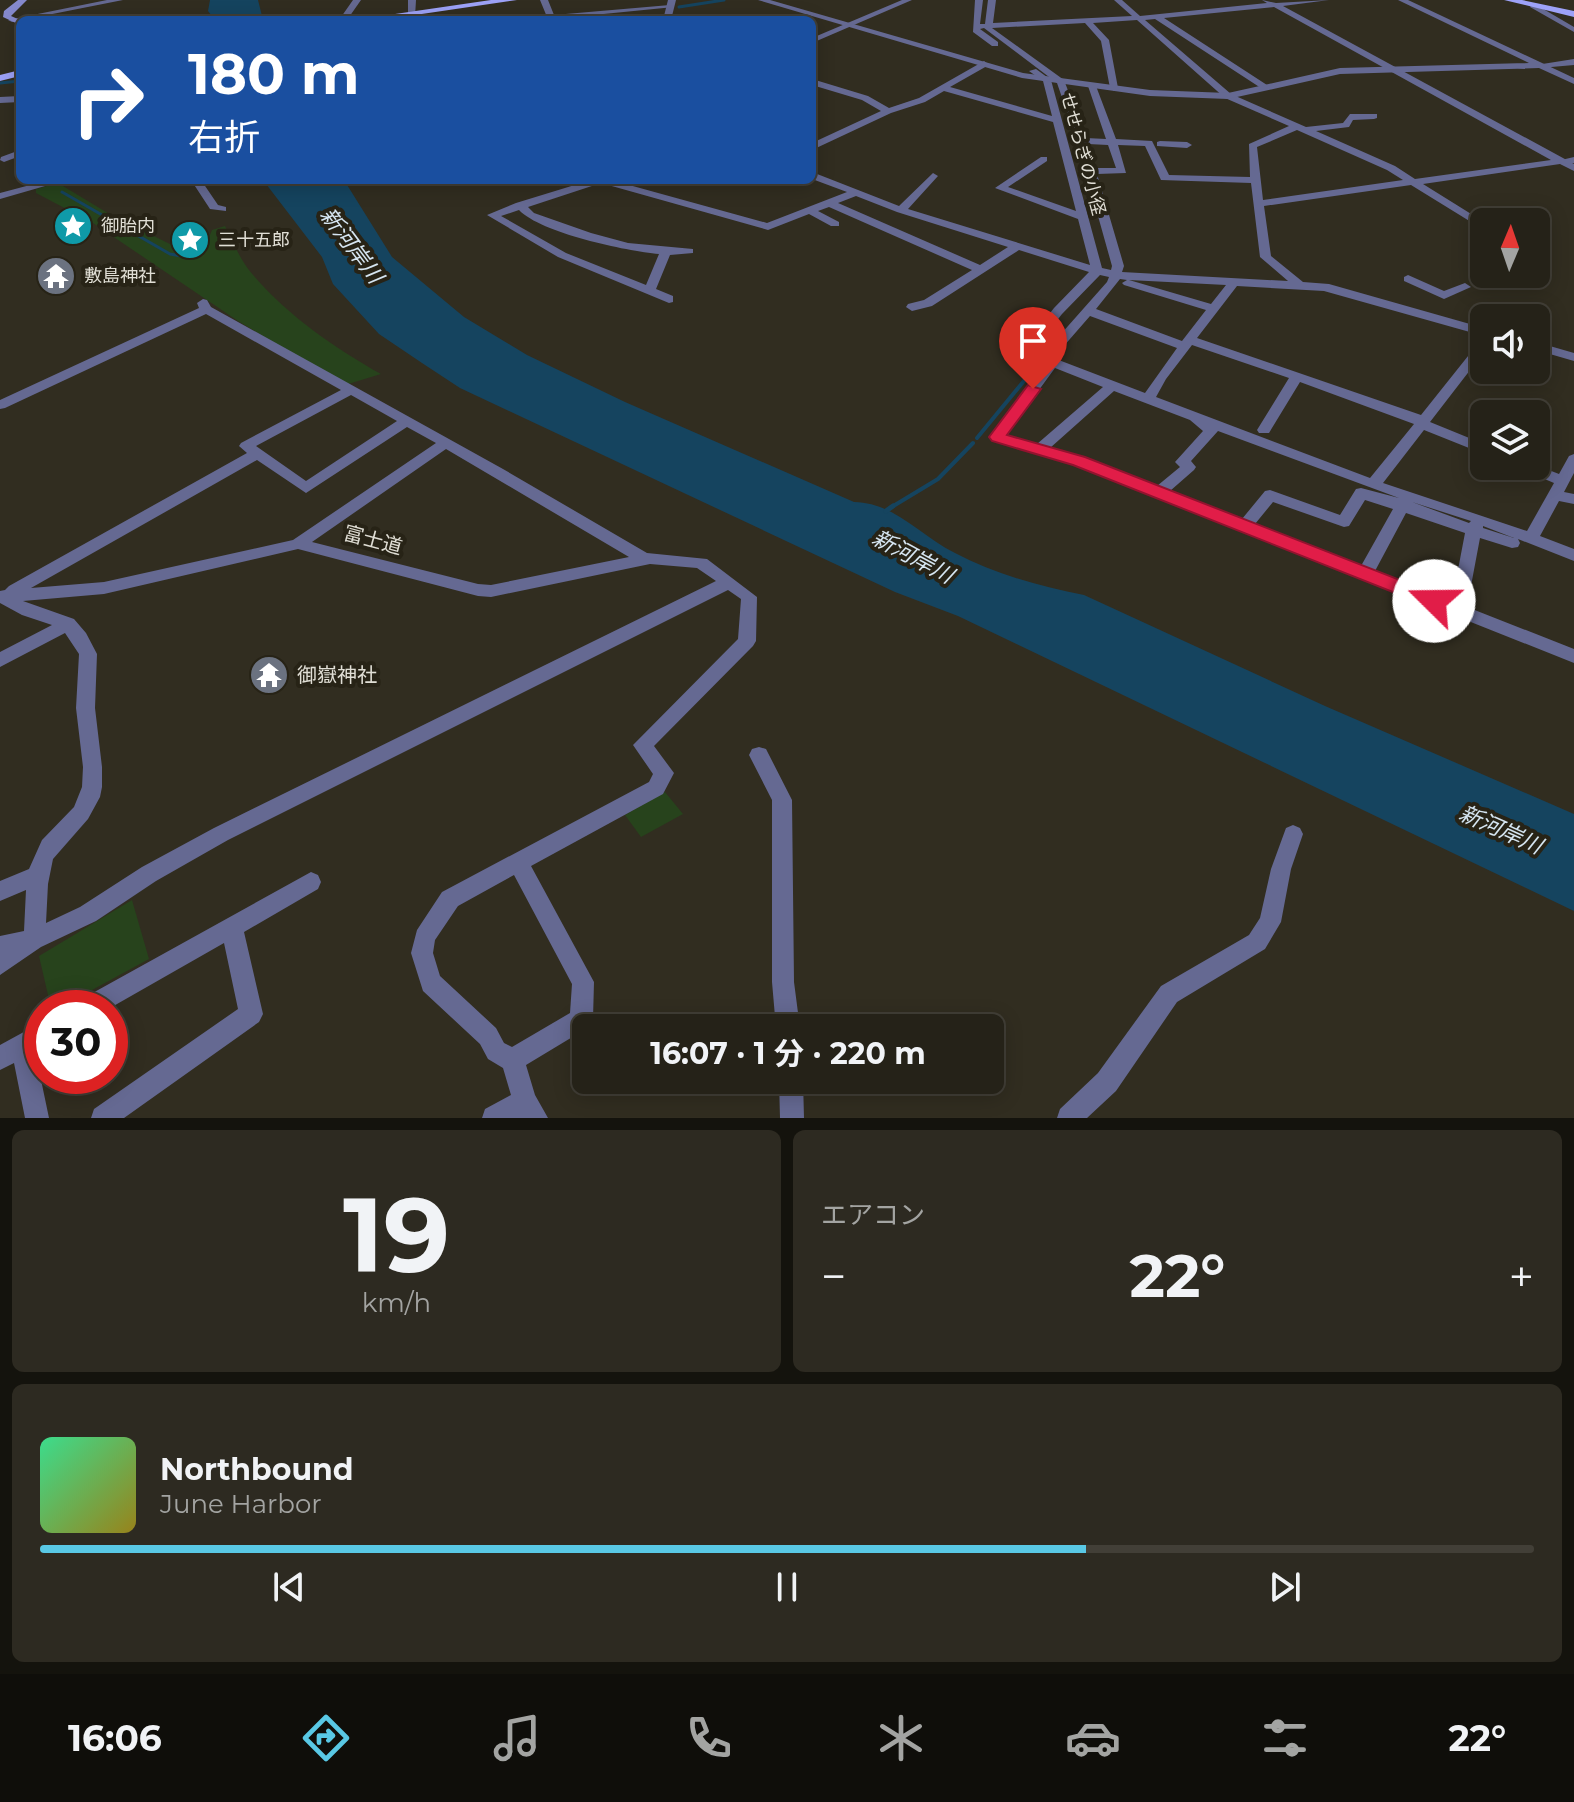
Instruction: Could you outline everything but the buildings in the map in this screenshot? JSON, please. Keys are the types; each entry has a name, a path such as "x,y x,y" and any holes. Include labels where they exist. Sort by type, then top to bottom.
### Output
{"main road":[{"path":"401,16 512,0"},
{"path":"1509,0 1574,14"},
{"path":"11,15 25,3"}],"street":[{"path":"40,4 78,0"},
{"path":"11,15 119,0"},
{"path":"412,0 412,15"},
{"path":"762,0 984,64 1054,81 1114,88 1228,96 1340,71 1574,62"},
{"path":"816,39 908,0"},
{"path":"981,27 992,0"},
{"path":"1118,0 1228,96 1365,156 1470,218"},
{"path":"1266,0 1574,168"},
{"path":"981,27 1157,17 1325,0"},
{"path":"1402,0 1574,81"},
{"path":"967,1 978,2 981,27"},
{"path":"574,16 671,4"},
{"path":"1533,5 1574,30"},
{"path":"1157,17 1264,87"},
{"path":"1087,21 1105,40 1114,88"},
{"name":"せせらぎの小径","path":"981,27 1054,81 1057,120 1097,271"},
{"path":"816,145 888,111 922,100 984,64"},
{"path":"1043,354 1089,311 1117,275 1118,266 1082,141 1054,81"},
{"path":"816,83 865,98 888,111"},
{"path":"1090,171 1122,171 1092,86"},
{"path":"944,88 1057,120"},
{"path":"1298,284 1266,257 1252,146 1300,129 1346,125 1350,117 1374,116"},
{"path":"1155,130 1155,144 1165,178 1257,180"},
{"path":"1082,141 1187,145"},
{"path":"4,159 16,154"},
{"path":"1044,159 1000,188 1083,217"},
{"path":"1261,203 1574,160"},
{"path":"901,210 933,176"},
{"path":"816,177 901,210 1097,271 1117,275 1298,284 1342,291 1470,328"},
{"path":"0,196 46,184"},
{"path":"199,184 214,207 222,209"},
{"path":"552,184 557,193"},
{"path":"587,184 492,215 562,255 669,299"},
{"path":"615,184 768,227"},
{"path":"756,234 854,193"},
{"path":"830,203 980,269"},
{"path":"520,205 530,215 570,231 665,253 689,251"},
{"path":"809,210 835,224"},
{"path":"912,307 928,303 1016,247"},
{"path":"649,291 665,253"},
{"path":"1097,271 1043,354 997,437 1040,449 1159,493 1574,656"},
{"path":"1117,275 1125,282 1213,308"},
{"path":"1408,279 1444,295"},
{"path":"1149,398 1235,281"},
{"path":"1409,310 1465,287"},
{"path":"0,405 205,306 643,558"},
{"path":"1089,311 1296,377 1470,443"},
{"path":"1550,350 1574,357"},
{"path":"1043,354 1111,387 1186,412 1373,485 1405,501"},
{"path":"1373,485 1470,365"},
{"path":"1264,430 1296,377"},
{"path":"1040,449 1111,387"},
{"path":"349,391 246,446 306,488 405,422"},
{"path":"1159,493 1189,467 1182,462 1211,431 1186,412"},
{"path":"298,544 444,444"},
{"path":"33,940 39,913 37,876 44,855 58,835 83,813 93,775 85,715 88,654 68,624 15,605 4,597 257,454"},
{"path":"1531,539 1574,459"},
{"path":"1548,480 1574,499"},
{"path":"1245,526 1270,495 1344,522 1361,493 1405,501 1574,555"},
{"path":"1365,574 1405,501"},
{"path":"1477,524 1574,566"},
{"path":"1458,611 1477,524"},
{"name":"富士道","path":"4,597 104,588 298,544 491,591 643,558 701,563 729,582"},
{"path":"0,964 33,940 88,914 221,834 729,582 749,597 747,641 642,745 664,773 656,788 450,899 425,937 422,953 431,983 488,1036 496,1051 512,1060 530,1110 494,1118"},
{"path":"0,660 68,624"},
{"path":"759,755 782,800 783,982 786,1014"},
{"path":"1069,1118 1107,1082 1169,994 1257,942 1270,922 1281,869 1293,834"},
{"path":"512,1060 581,1019 583,982 518,863"},
{"path":"0,891 37,876"},
{"path":"120,990 311,882"},
{"path":"103,1118 251,1014 232,927"},
{"path":"0,947 33,940"},
{"path":"0,1058 24,1044"},
{"path":"35,1094 37,1118"},
{"path":"791,1094 792,1118"}],"green space":[{"path":"60,184 111,215 176,247 225,226 245,265 278,301 327,341 381,374 345,385 238,321 93,223 36,193 36,189"},
{"path":"665,792 683,814 641,837 625,815"},
{"path":"132,900 149,959 92,990 47,990 39,956"}],"water":[{"path":"210,0 258,0 262,16 212,16 208,11"},
{"name":"新河岸川","path":"266,184 346,184 392,257 464,317 527,355 625,402 854,502 882,508 970,561 1018,579 1084,595 1325,706 1574,814 1574,911 958,616 895,592 460,388 379,334 333,284 322,257"}],"waterway":[{"path":"679,7 724,0"},
{"path":"0,83 16,81"},
{"path":"62,192 170,254 192,258"},
{"path":"977,438 1042,359"},
{"path":"891,507 938,479 973,443"},
{"path":"886,511 891,507"}],"place":[{"name":"御胎内","path":"73,226"},
{"name":"三十五郎","path":"190,240"},
{"name":"敷島神社","path":"56,276"},
{"name":"御嶽神社","path":"269,675"}],"route":[{"path":"1033,389 997,437 1079,461 1434,601"}]}
